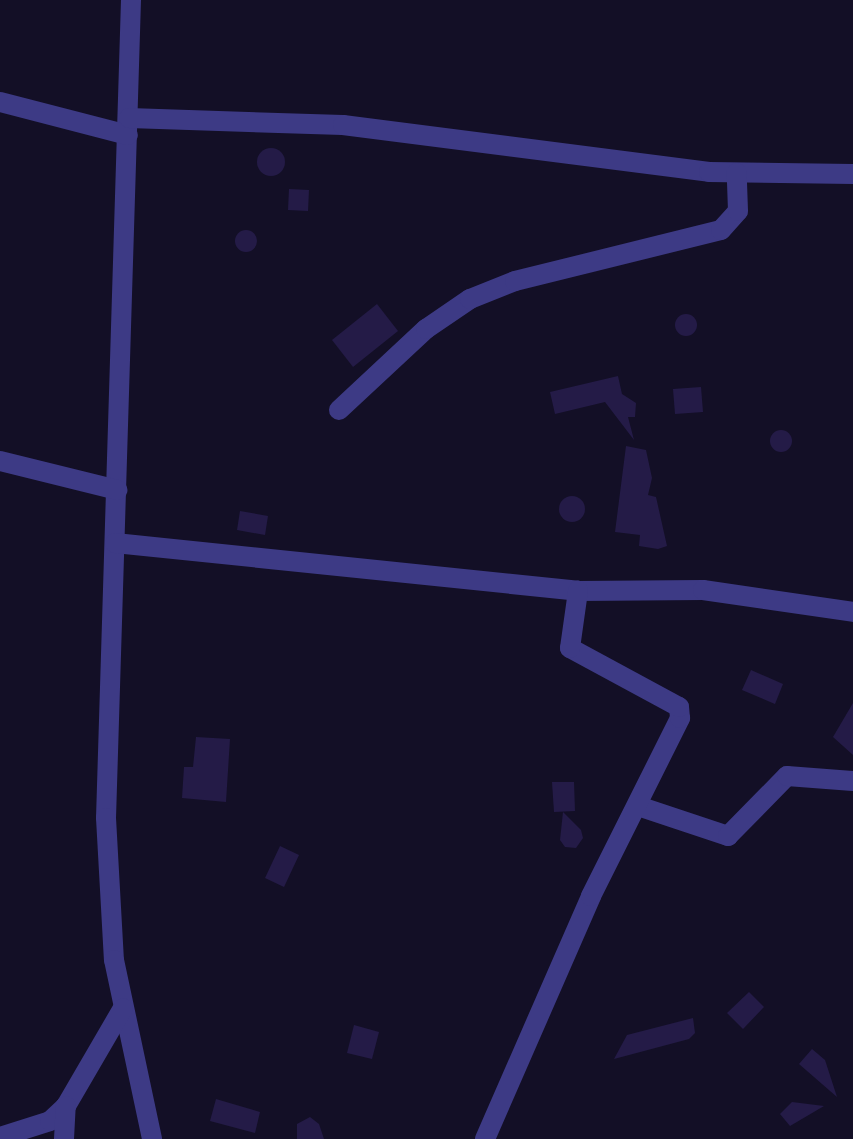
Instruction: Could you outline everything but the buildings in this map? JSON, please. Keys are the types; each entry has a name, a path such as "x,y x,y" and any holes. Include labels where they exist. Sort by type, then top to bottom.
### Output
{"street":[{"path":"131,0 106,818 114,960 155,1138"},
{"path":"0,102 128,127 428,132 737,173 853,174"},
{"path":"339,410 426,329 470,299 515,281 721,230 738,211 737,173"},
{"path":"0,461 117,490"},
{"path":"115,543 578,591 703,590 853,612"},
{"path":"485,1139 591,896 638,806 680,712 570,648 578,591"},
{"path":"638,806 728,836 787,776 853,781"},
{"path":"0,1137 50,1121 66,1106 123,1008"},
{"path":"64,1139 66,1106"}]}
